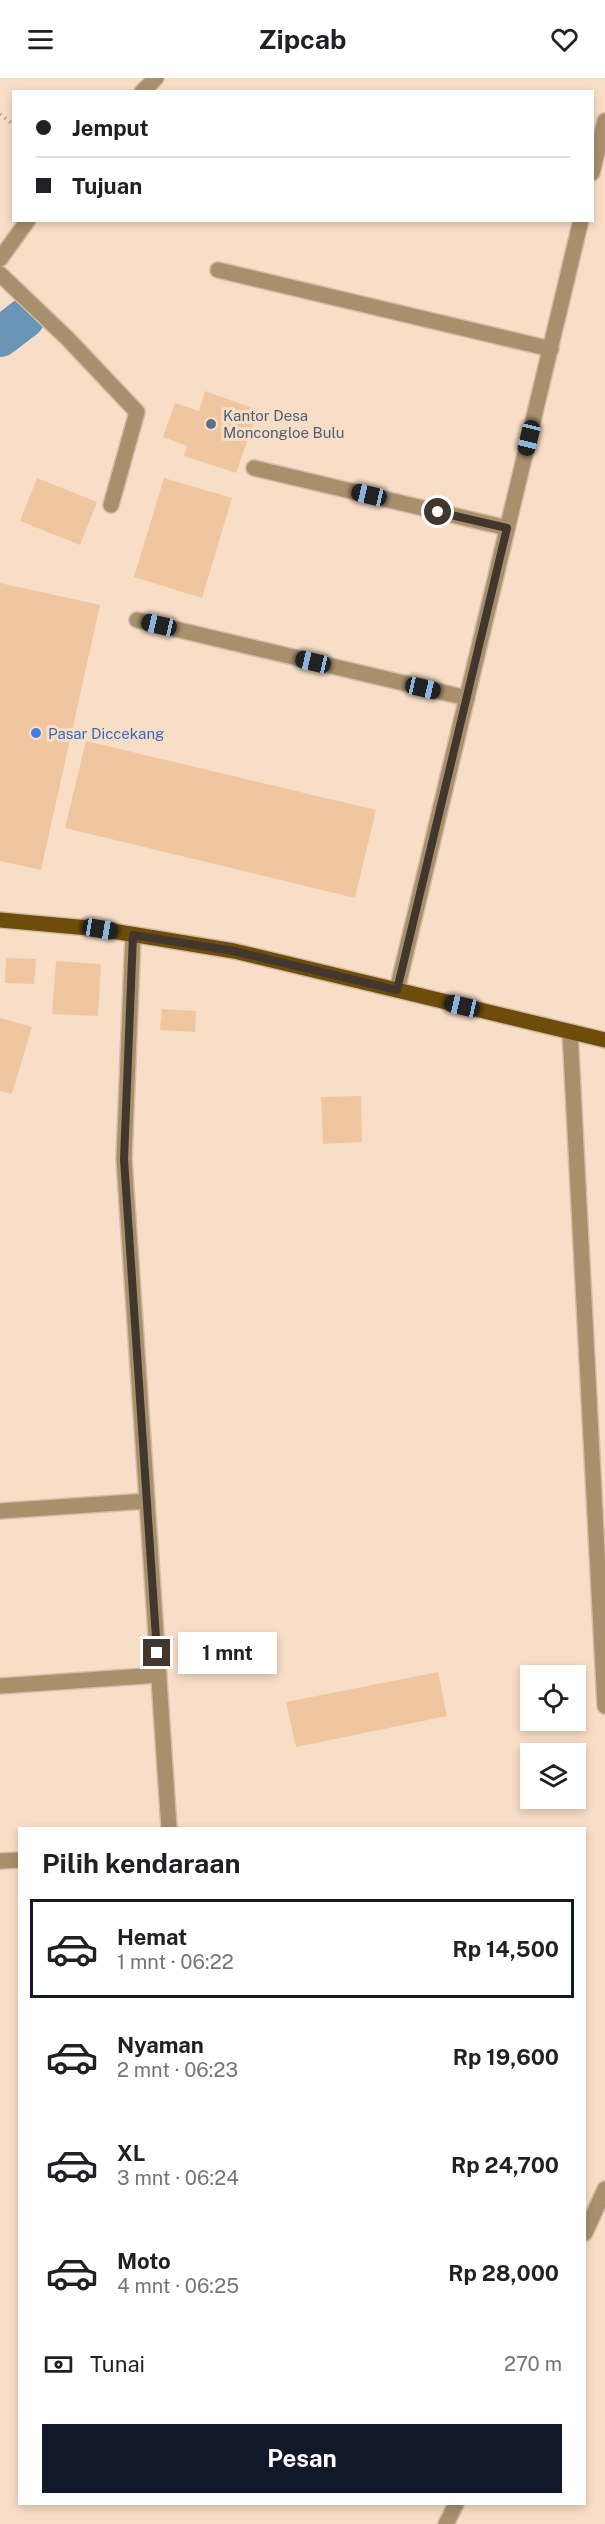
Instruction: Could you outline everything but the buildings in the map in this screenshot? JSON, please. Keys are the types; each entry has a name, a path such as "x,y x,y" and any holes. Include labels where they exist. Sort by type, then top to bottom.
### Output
{"main road":[{"path":"0,920 100,929 234,951 605,1040"}],"street":[{"path":"144,90 156,78"},
{"path":"594,165 605,121"},
{"path":"0,259 27,222"},
{"path":"397,990 581,222"},
{"path":"218,270 551,349"},
{"path":"0,274 68,339 137,412 111,505"},
{"path":"254,468 507,528"},
{"path":"137,620 467,698"},
{"path":"133,935 124,1159 169,1827"},
{"path":"570,1032 605,1706"},
{"path":"0,1510 147,1501"},
{"path":"0,1686 159,1675"},
{"path":"0,1861 18,1860"},
{"path":"586,2231 605,2189"},
{"path":"446,2524 456,2505"}],"path":[{"path":"0,114 12,123"}],"waterway":[{"path":"0,337 25,318"}],"place":[{"name":"Kantor Desa Moncongloe Bulu","path":"211,424"},
{"name":"Pasar Diccekang","path":"36,733"}],"route":[{"path":"157,1653 124,1159 133,935 234,951 397,990 507,528 438,512"}]}
